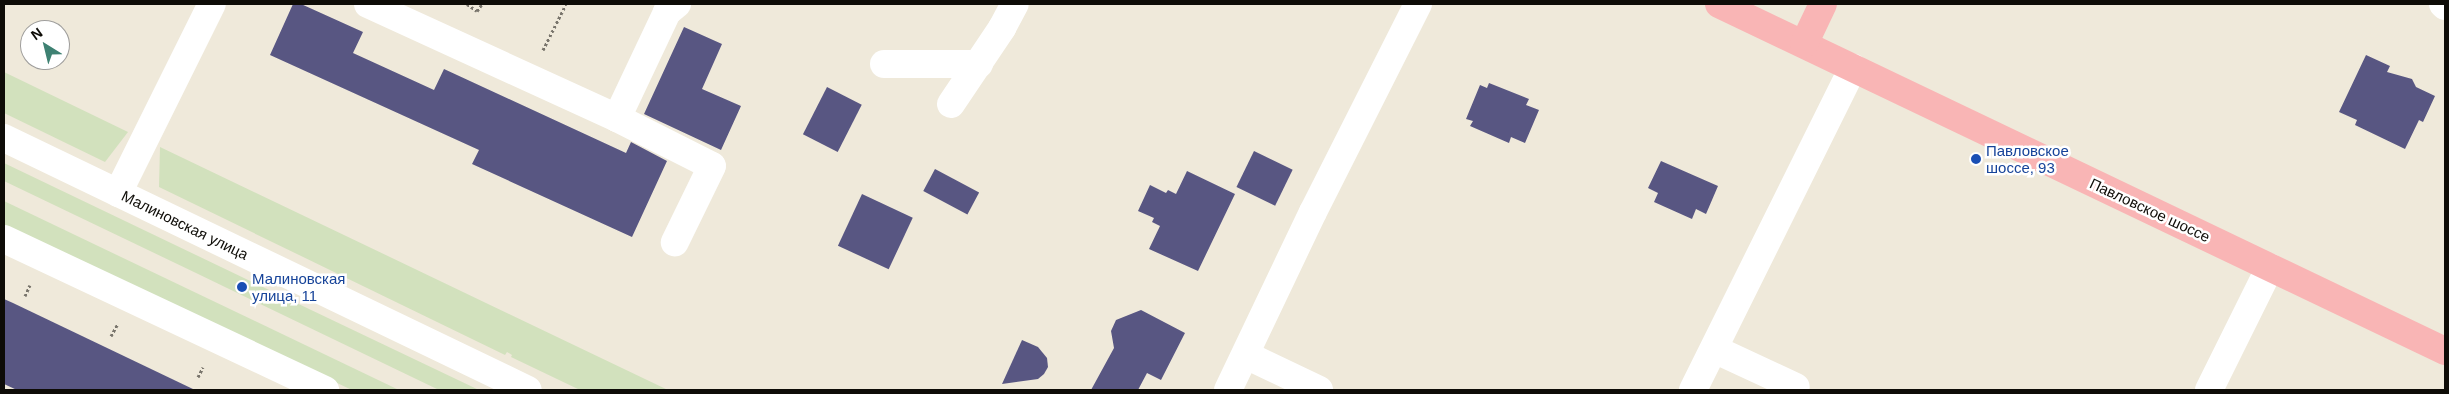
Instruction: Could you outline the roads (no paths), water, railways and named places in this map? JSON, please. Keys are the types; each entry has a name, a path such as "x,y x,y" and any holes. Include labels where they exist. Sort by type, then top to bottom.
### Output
{"main road":[{"name":"Павловское шоссе","path":"1720,4 2445,351"},
{"path":"1804,44 1823,4"}],"street":[{"path":"118,193 212,4"},
{"path":"368,4 617,118 712,166 675,242"},
{"path":"617,118 667,12 677,4"},
{"path":"950,104 979,64 1015,4"},
{"path":"1228,390 1313,212 1418,4"},
{"path":"884,64 979,64"},
{"path":"1693,390 1853,68"},
{"name":"Малиновская улица","path":"4,138 521,389"},
{"path":"4,239 324,390"},
{"path":"2209,390 2270,267"},
{"path":"1714,349 1796,387"},
{"path":"1246,355 1319,390"}],"place":[{"name":"Павловское шоссе, 93","path":"1976,159"},
{"name":"Малиновская улица, 11","path":"242,287"}]}
